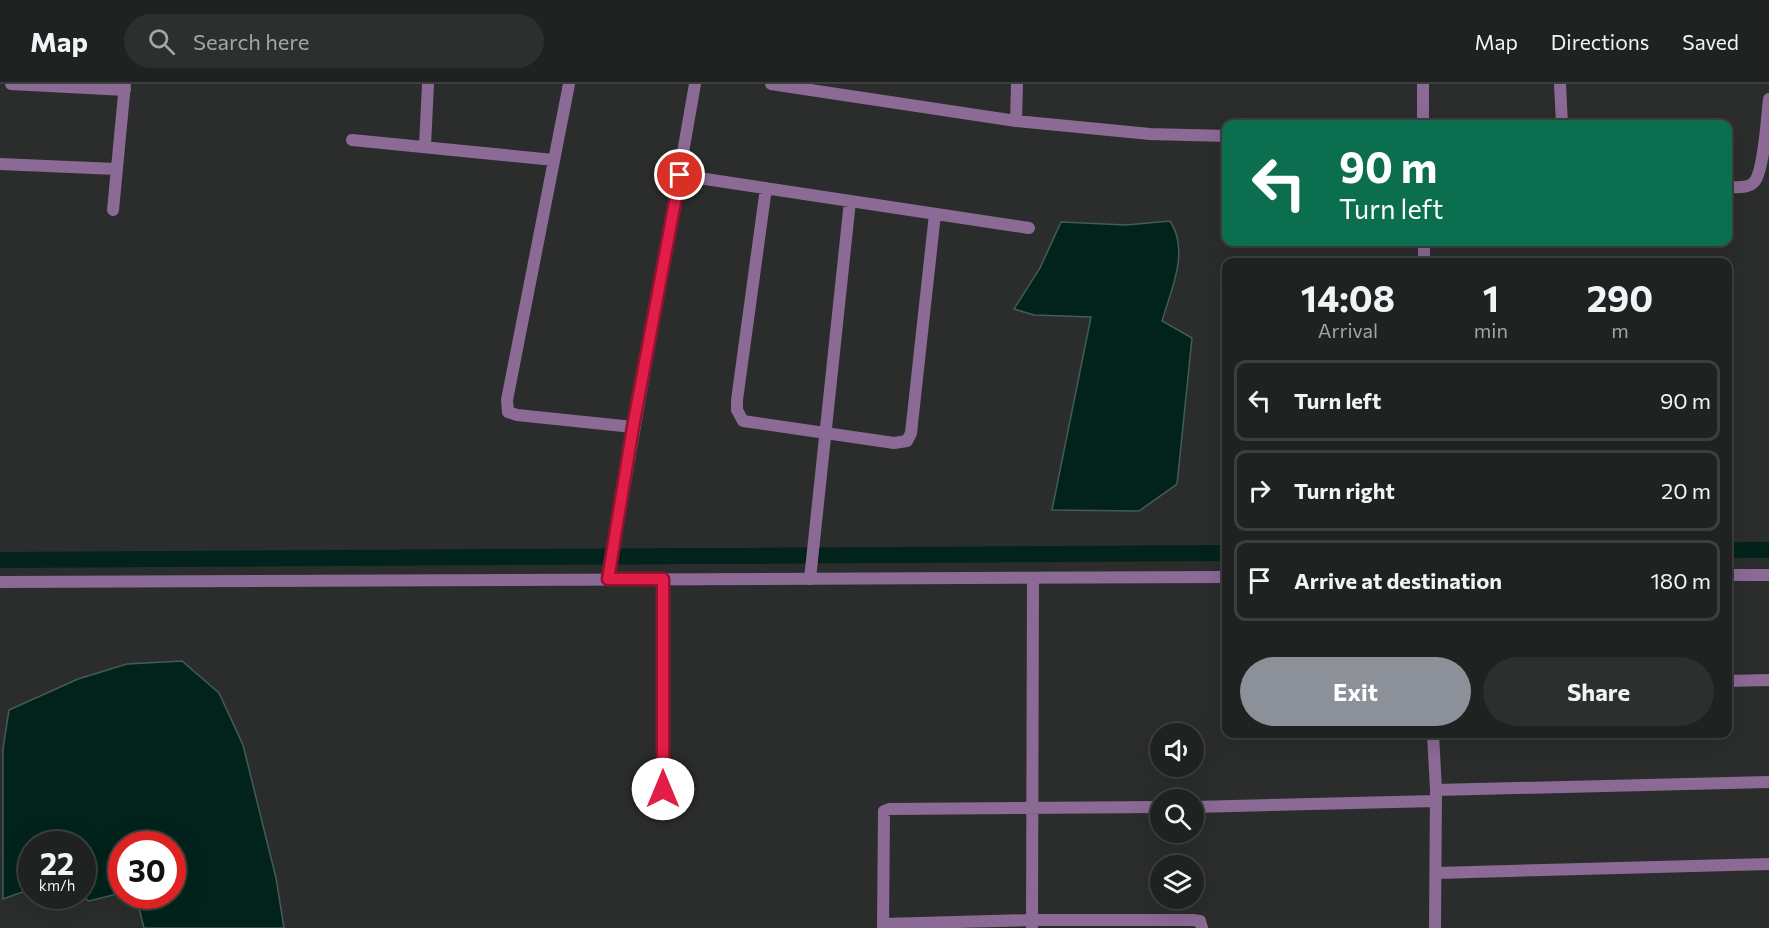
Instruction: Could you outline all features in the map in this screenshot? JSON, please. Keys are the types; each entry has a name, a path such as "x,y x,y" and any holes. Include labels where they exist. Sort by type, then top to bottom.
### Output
{"street":[{"path":"11,84 125,87 113,210"},
{"path":"425,147 428,84"},
{"path":"569,84 507,400 508,412 633,427"},
{"path":"608,579 695,84"},
{"path":"771,84 1016,121 1150,134 1222,136"},
{"path":"1016,121 1017,84"},
{"path":"1423,84 1423,120"},
{"path":"1560,84 1562,120"},
{"path":"1732,187 1747,186 1755,181 1760,167 1769,99"},
{"path":"352,141 554,160"},
{"path":"0,164 116,170"},
{"path":"680,175 1029,228"},
{"path":"766,188 737,410 743,421 825,434 894,443 907,441 911,433 935,214"},
{"path":"811,574 850,201"},
{"path":"0,582 663,579 811,574 1033,578 1222,577"},
{"path":"1732,575 1769,575"},
{"path":"1032,924 1033,578"},
{"path":"663,579 663,789"},
{"path":"1732,681 1769,680"},
{"path":"1433,738 1436,795 1435,928"},
{"path":"1204,807 1769,782"},
{"path":"1150,807 889,809 884,811 883,926 1193,920 1200,921 1202,928"},
{"path":"1436,873 1769,864"}],"shaded area":[{"path":"1170,221 1176,233 1179,258 1174,284 1162,321 1192,338 1177,484 1139,511 1052,510 1091,317 1034,315 1014,309 1040,268 1061,222 1126,225"},
{"path":"182,661 219,693 243,745 276,878 284,928 144,928 139,909 186,909 186,831 108,831 108,896 96,899 96,831 18,831 18,894 3,899 3,749 9,710 78,679 127,664"}],"waterway":[{"path":"1732,550 1769,550"},
{"path":"0,560 1222,553"}],"route":[{"path":"663,789 663,579 608,579 633,427 680,175"}]}
